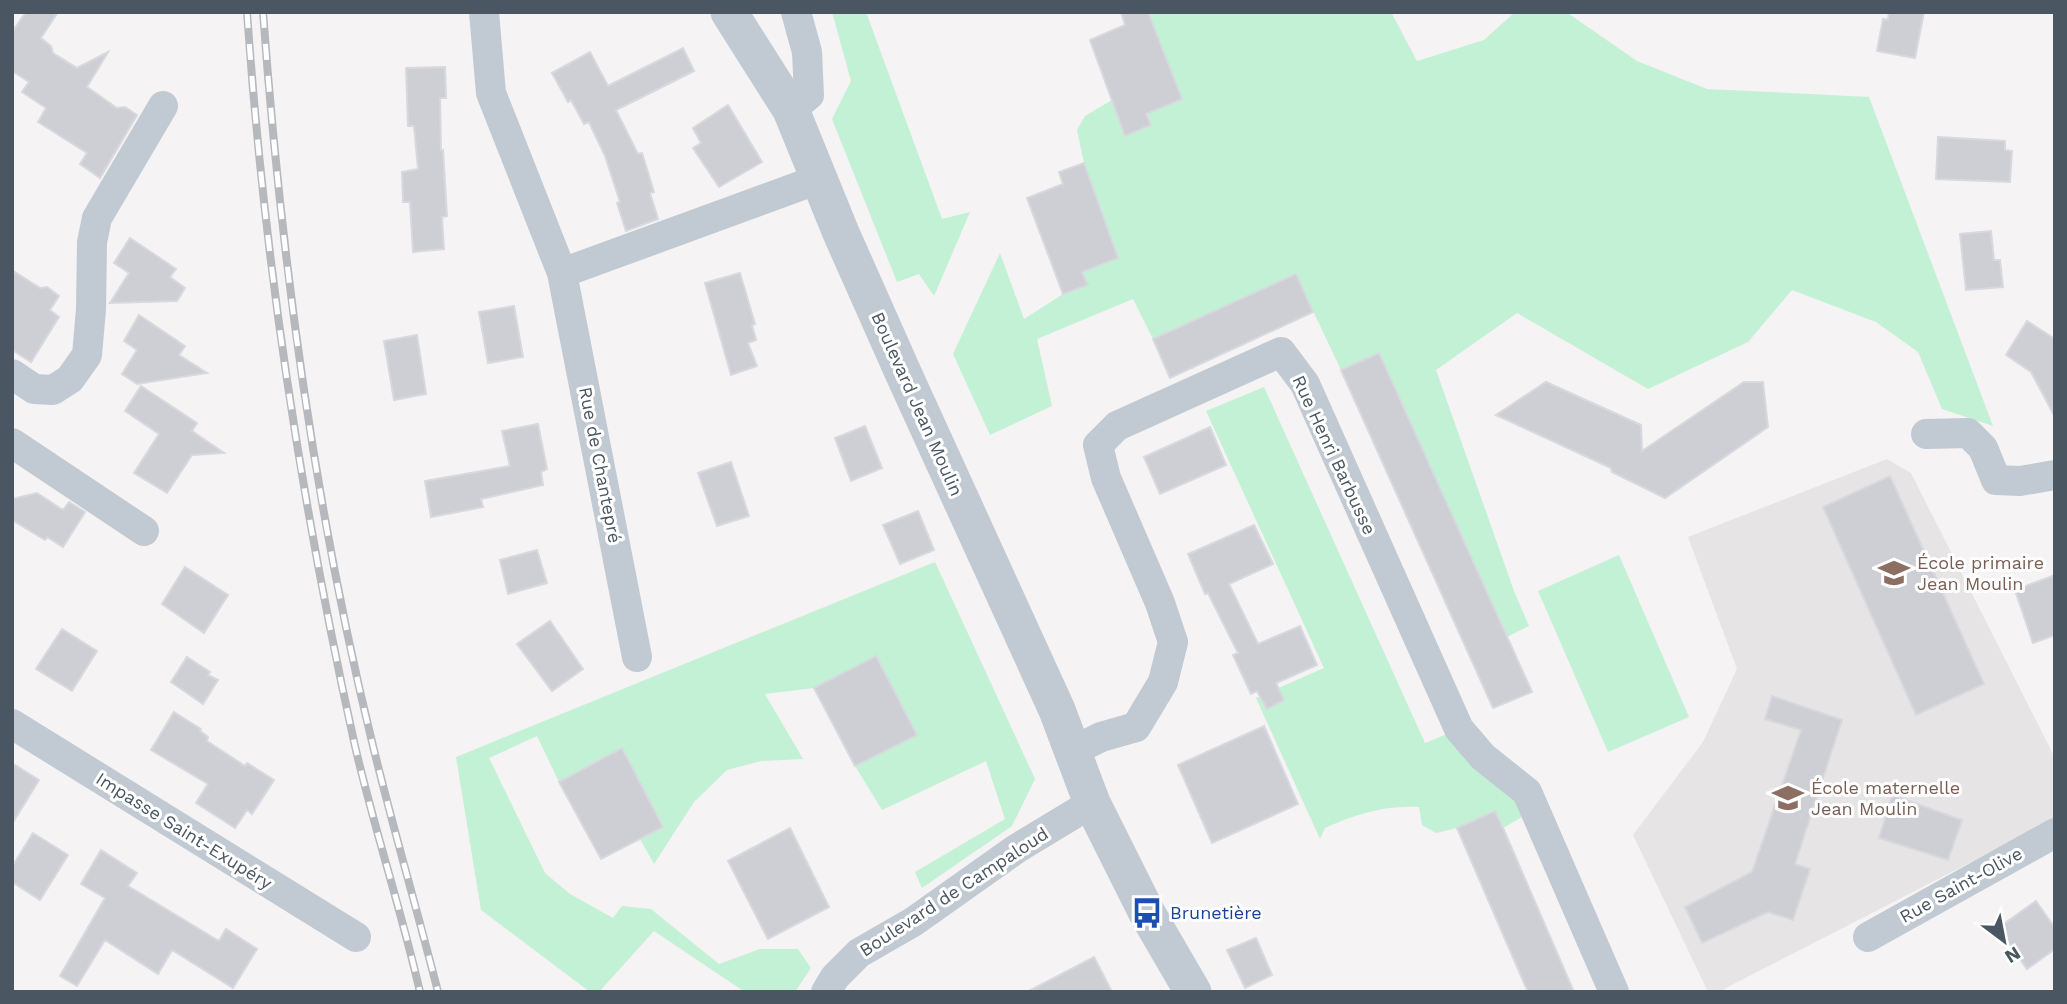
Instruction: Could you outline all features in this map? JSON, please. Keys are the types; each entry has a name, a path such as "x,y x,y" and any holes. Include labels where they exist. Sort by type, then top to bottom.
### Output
{"street":[{"name":"Rue de Chantepré","path":"484,12 491,93 562,273 637,657"},
{"name":"Boulevard Jean Moulin","path":"729,12 791,110 899,365 1057,710 1092,803 1147,913 1193,992"},
{"path":"791,110 809,95 807,52 796,12"},
{"path":"12,374 34,389 53,390 70,379 87,355 92,242 97,218 163,106"},
{"path":"562,273 819,179"},
{"name":"Rue Henri Barbusse","path":"1073,751 1101,737 1136,727 1163,682 1173,642 1160,603 1107,478 1098,445 1116,426 1281,352 1305,384 1459,729 1483,757 1527,792 1614,992"},
{"path":"1926,434 1968,433 1983,449 1996,480 2020,481 2055,475"},
{"path":"12,443 144,531"},
{"name":"Impasse Saint-Exupéry","path":"12,724 356,937"},
{"name":"Boulevard de Campaloud","path":"826,992 835,977 859,953 913,922 1016,849 1092,803"},
{"name":"Rue Saint-Olive","path":"1868,937 2055,832"}],"shaded area":[{"path":"1887,459 1911,473 2055,758 2055,819 1718,992 1708,992 1633,835 1703,742 1737,669 1688,537"}],"green space":[{"path":"832,12 866,12 942,219 970,212 934,296 919,274 897,282 832,119 851,81"},
{"path":"1148,12 1391,12 1417,61 1484,40 1515,12 1566,12 1637,61 1707,89 1869,97 1993,426 1942,409 1918,352 1876,322 1792,290 1748,342 1648,389 1517,313 1436,370 1514,591 1529,626 1507,637 1379,353 1341,370 1296,275 1153,339 1133,299 1037,339 1052,406 990,435 953,354 1000,253 1024,319 1063,294 1088,285 1082,272 1118,258 1084,163 1077,130 1085,116 1112,100 1125,136 1150,125 1146,114 1182,99"},
{"path":"1264,387 1425,743 1459,729 1529,813 1503,828 1495,811 1457,828 1436,833 1422,825 1419,807 1394,807 1359,815 1325,828 1320,839 1256,698 1324,668 1206,411"},
{"path":"1619,555 1689,717 1608,752 1538,591"},
{"path":"935,562 1035,779 1012,826 922,888 915,872 1005,819 986,761 882,810 855,766 917,734 876,656 814,688 765,694 803,759 761,761 727,770 694,802 654,864 640,839 622,748 559,782 537,736 489,758 545,873 570,894 613,918 622,906 651,909 719,964 760,949 798,949 811,968 795,992 745,992 654,931 599,992 590,992 481,910 456,757"}],"building":[{"path":"26,12 58,12 41,38 51,46 53,53 77,68 108,52 87,87 117,108 125,107 137,115 100,178 80,164 87,153 38,122 46,108 22,92 29,82 12,71 12,32"},
{"path":"1121,12 1148,12 1182,99 1146,114 1151,125 1125,136 1090,40 1125,25"},
{"path":"1889,12 1924,12 1915,58 1877,51 1883,19 1888,20"},
{"path":"683,48 694,71 616,110 638,154 642,153 654,192 650,193 658,219 626,231 605,156 589,122 584,124 552,73 590,52 608,86"},
{"path":"445,67 446,98 440,98 447,216 442,217 444,249 413,252 410,202 403,202 402,172 418,169 414,126 408,126 406,68"},
{"path":"728,105 762,162 719,187 693,148 701,143 693,128"},
{"path":"1938,137 2005,141 2005,150 2012,151 2010,182 1936,179"},
{"path":"1084,163 1118,258 1082,272 1088,285 1063,294 1027,198 1063,184 1059,172"},
{"path":"1991,231 1994,260 2000,260 2003,287 1966,290 1960,234"},
{"path":"130,238 176,269 170,277 185,288 177,301 110,303 129,273 114,263"},
{"path":"12,270 40,288 47,287 59,296 50,310 59,317 31,362 12,350"},
{"path":"740,273 755,324 752,325 756,340 748,343 757,366 731,375 705,283"},
{"path":"1296,274 1313,312 1170,378 1153,339"},
{"path":"514,306 523,357 488,363 479,312"},
{"path":"139,315 185,346 179,355 207,373 137,384 122,374 137,350 124,341"},
{"path":"2027,321 2055,339 2055,417 2031,372 2006,355"},
{"path":"417,335 426,394 394,400 384,341"},
{"path":"1379,353 1532,692 1493,708 1341,370"},
{"path":"1546,382 1641,425 1642,451 1744,382 1763,382 1768,427 1665,498 1612,472 1611,468 1496,415"},
{"path":"141,386 197,423 192,431 224,453 192,455 167,493 134,473 159,434 125,411"},
{"path":"538,424 547,469 541,472 543,485 481,499 483,507 431,517 425,481 510,466 502,431"},
{"path":"865,426 882,468 851,481 835,438"},
{"path":"1210,427 1226,465 1160,494 1144,457"},
{"path":"731,462 749,516 717,526 698,473"},
{"path":"1890,476 1984,684 1916,715 1823,507"},
{"path":"37,493 63,510 69,502 85,512 63,547 47,537 45,540 12,520 12,499"},
{"path":"918,511 934,550 900,564 883,525"},
{"path":"1254,525 1273,564 1229,584 1258,644 1300,626 1317,665 1276,683 1284,700 1267,709 1257,691 1251,694 1233,655 1238,653 1208,593 1205,594 1188,554"},
{"path":"537,550 547,583 508,594 500,560"},
{"path":"185,567 228,595 204,633 162,604"},
{"path":"2055,575 2055,635 2033,643 2015,590"},
{"path":"550,621 583,669 552,691 517,644"},
{"path":"62,629 97,651 72,691 36,669"},
{"path":"876,656 917,735 855,766 814,688"},
{"path":"187,657 218,680 203,704 171,682"},
{"path":"1772,696 1842,720 1795,864 1810,869 1793,920 1768,912 1702,943 1685,907 1752,872 1801,730 1765,719"},
{"path":"174,712 201,729 208,737 207,741 245,766 247,763 274,780 252,814 247,810 235,828 196,803 208,784 151,750"},
{"path":"1264,726 1298,804 1212,843 1178,765"},
{"path":"622,748 663,827 601,859 559,782"},
{"path":"12,763 39,780 12,824"},
{"path":"1892,795 1962,820 1948,860 1879,838"},
{"path":"1495,811 1574,992 1528,992 1457,828"},
{"path":"790,828 829,907 768,939 728,861"},
{"path":"33,833 68,855 40,900 12,882 12,867"},
{"path":"101,850 137,873 128,886 219,941 226,929 257,949 233,988 172,950 158,974 105,940 77,986 60,976 105,898 81,884"},
{"path":"2036,901 2055,928 2055,949 2027,969 1998,928"},
{"path":"1256,938 1272,975 1245,988 1227,950"},
{"path":"1094,957 1112,992 1027,992"}],"railway":[{"path":"247,12 274,289 318,564 355,746 420,992"},
{"path":"263,12 290,289 333,565 373,746 438,992"}],"place":[{"name":"École primaire Jean Moulin","path":"1894,573"},
{"name":"École maternelle Jean Moulin","path":"1788,798"},
{"name":"Brunetière","path":"1147,913"}]}
